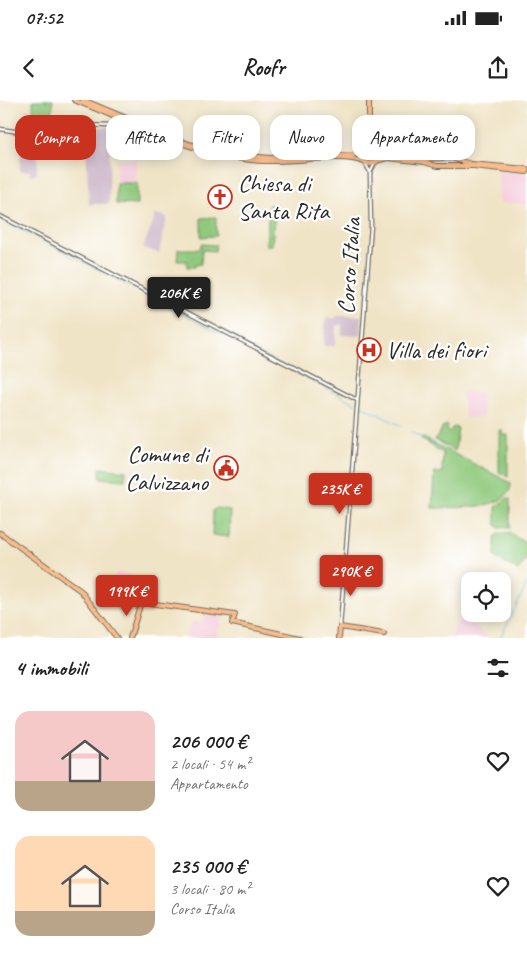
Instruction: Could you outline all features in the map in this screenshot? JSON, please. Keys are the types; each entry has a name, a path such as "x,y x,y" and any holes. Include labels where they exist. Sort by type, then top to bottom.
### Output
{"main road":[{"path":"74,100 113,115"},
{"path":"83,100 117,115"},
{"path":"369,100 369,115"},
{"path":"183,141 206,149 252,158 293,159 352,155"},
{"path":"183,143 230,158 273,162 350,158 365,162 375,162 388,158 435,164 527,170"},
{"path":"454,165 456,160 471,164 527,170"},
{"path":"0,533 81,591 117,638"},
{"path":"130,638 141,602 235,615 232,623 300,638"},
{"path":"340,627 384,637"},
{"name":"Corso Italia","path":"339,638 340,627"}],"street":[{"path":"0,129 32,132 83,125 106,126"},
{"path":"365,162 370,173"},
{"path":"370,173 375,162"},
{"name":"Corso Italia","path":"340,627 371,206 370,173"},
{"path":"0,216 204,323 357,400"}],"shaded area":[{"path":"96,127 106,127 106,160 110,160 109,204 89,204 87,160 96,160"},
{"path":"20,160 37,160 37,174 30,175 30,171 20,171"},
{"path":"116,160 136,160 136,183 116,183"},
{"path":"498,170 527,173 527,204 499,203"},
{"path":"156,214 167,217 159,253 143,248"},
{"path":"337,316 362,316 361,336 342,335 342,325 336,325 335,346 323,346 326,318 336,318"},
{"path":"481,392 484,417 465,418 462,393"},
{"path":"116,572 142,578 138,604 113,598 111,594"},
{"path":"206,612 220,613 223,616 216,638 186,638 192,621 203,623"},
{"path":"461,613 461,622 471,622 488,638 450,638"}],"green space":[{"path":"33,100 53,100 52,115 34,115"},
{"path":"116,183 137,183 137,205 116,204"},
{"path":"276,204 272,245 266,245 269,205"},
{"path":"216,217 216,236 201,237 201,218"},
{"path":"201,244 216,245 215,251 202,250 201,264 195,265 195,267 187,267 187,261 177,261 178,249 200,249"},
{"path":"447,425 447,432 449,433 453,427 458,428 455,451 435,440 443,427"},
{"path":"499,430 502,430 502,435 508,435 508,477 499,472"},
{"path":"422,437 511,483 509,492 502,499 479,506 432,508 434,473 442,473 443,452 436,450 421,439"},
{"path":"100,468 126,471 125,480 100,478"},
{"path":"507,498 510,499 510,528 499,528 496,525 496,507"},
{"path":"217,508 230,510 229,537 212,535 213,510"},
{"path":"500,533 510,533 527,544 527,557 518,571 495,557 495,537"}],"waterway":[{"path":"0,219 355,403"},
{"path":"359,405 402,426"},
{"path":"411,432 445,449"},
{"path":"500,638 527,584"}],"place":[{"name":"Chiesa di Santa Rita","path":"220,197"},
{"name":"Villa dei fiori","path":"369,350"},
{"name":"Comune di Calvizzano","path":"226,468"}]}
